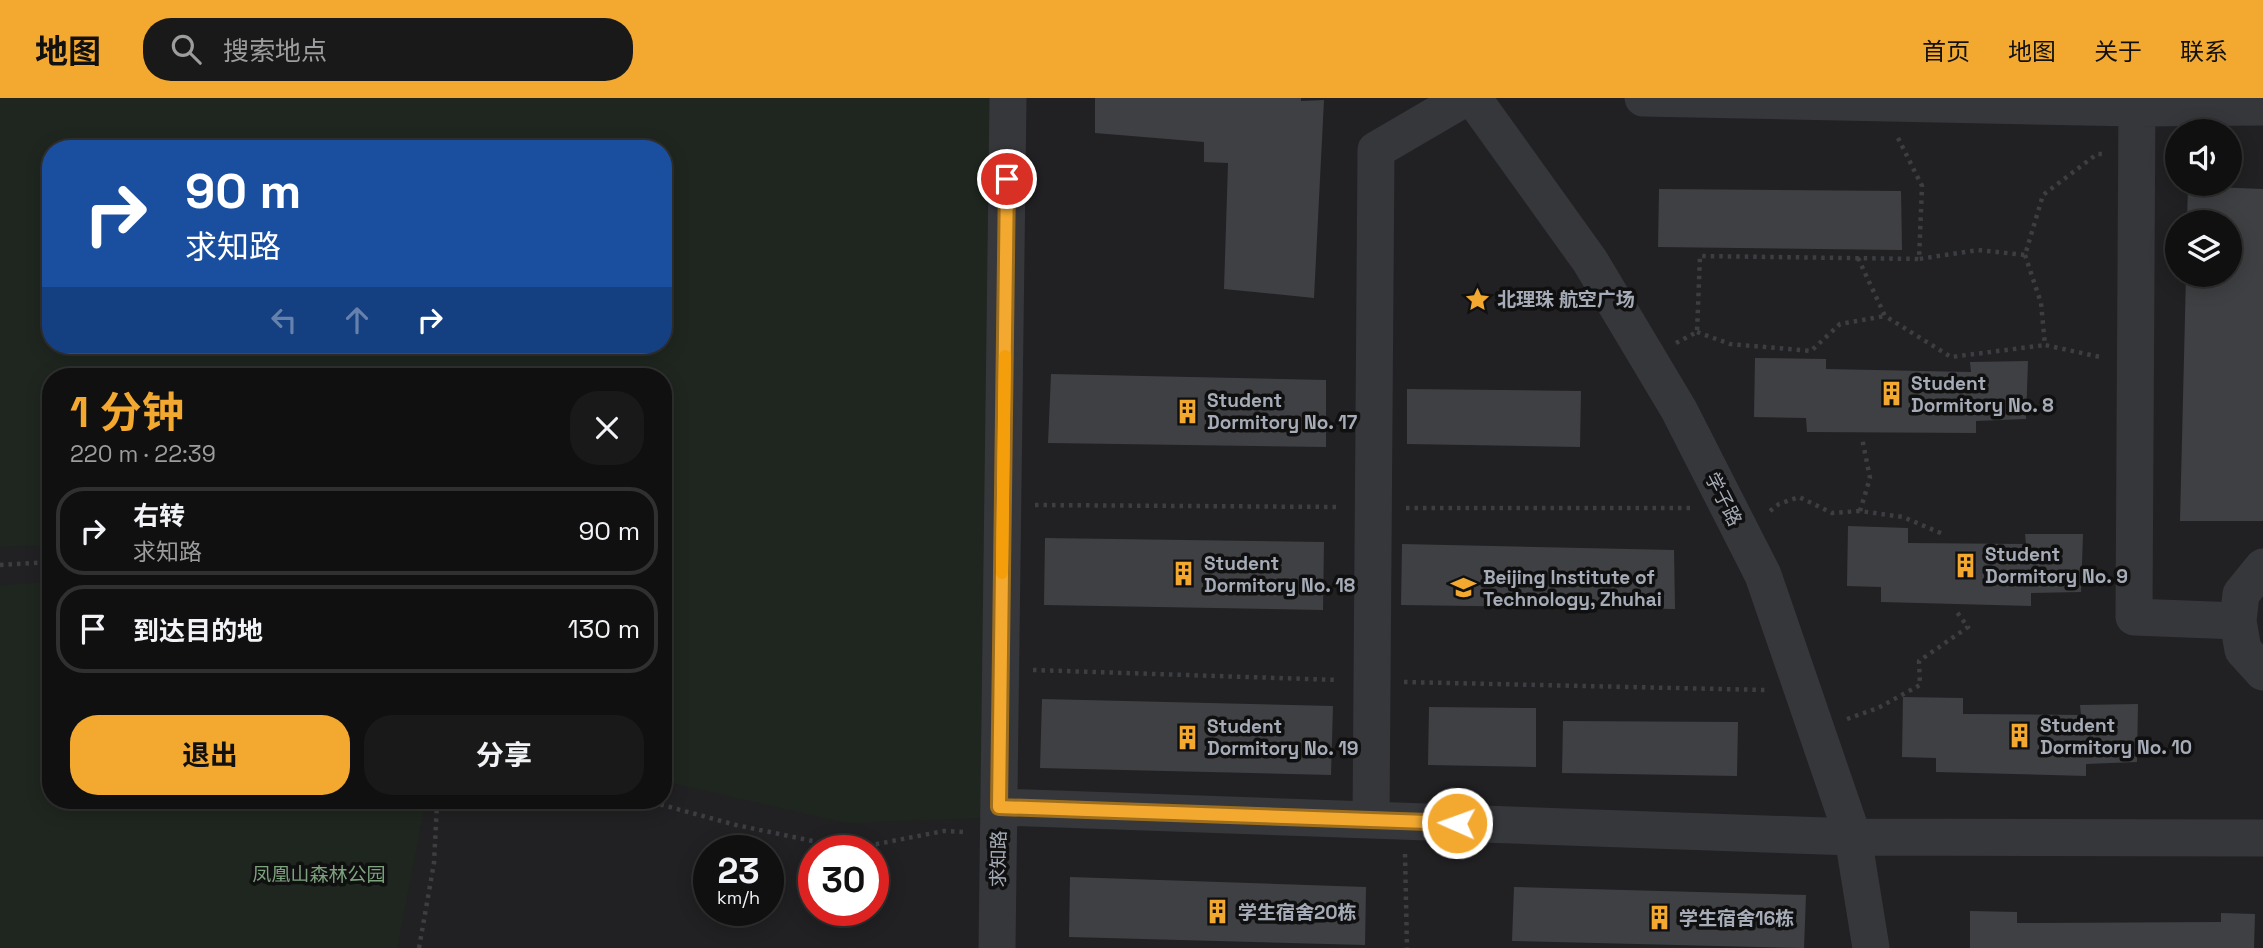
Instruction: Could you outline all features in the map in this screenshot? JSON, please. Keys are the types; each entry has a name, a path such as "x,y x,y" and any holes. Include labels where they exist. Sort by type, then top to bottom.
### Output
{"street":[{"name":"求知路","path":"997,948 1008,98"},
{"path":"1388,821 1372,681 1376,150 1465,98"},
{"name":"学子路","path":"1473,98 1590,261 1679,410 1763,575 1853,837 1871,948"},
{"path":"1643,98 1881,103 2137,103 2263,107"},
{"path":"2137,103 2134,617 2238,621"},
{"path":"2263,567 2241,594 2238,621 2244,650 2263,672"},
{"path":"999,820 1388,821 1853,837 2263,838"}],"path":[{"path":"1881,103 1922,186 1919,259"},
{"path":"2045,345 2041,303 2025,255 2043,195 2097,154 2137,150"},
{"path":"1698,332 1700,256 1919,259 1978,250 2025,255"},
{"path":"1858,258 1885,316 1951,357 2045,345 2135,365"},
{"path":"1647,357 1698,332 1730,344 1811,351 1840,324 1885,316"},
{"path":"1860,511 1870,478 1862,438"},
{"path":"1741,532 1779,504 1799,497 1832,513 1860,511 1903,517 1943,534"},
{"path":"0,565 42,563"},
{"path":"1816,731 1878,708 1920,685 1919,661 1968,627 1956,611"},
{"path":"1001,669 1802,691"},
{"path":"672,808 736,825 851,849 999,820"},
{"path":"419,948 434,863 437,809"},
{"path":"1388,821 1407,948"}],"shaded area":[{"name":"Beijing Institute of Technology, Zhuhai","path":"0,98 2263,98 2263,948 0,948"}],"green space":[{"path":"0,98 990,98 983,818 846,823 672,783 672,368 42,368 42,545 0,547"},
{"name":"凤凰山森林公园","path":"42,583 42,809 424,809 397,948 0,948 0,585"}],"building":[{"path":"1095,98 1324,100 1314,298 1224,289 1228,163 1204,162 1204,142 1095,133"},
{"path":"2242,188 2263,189 2263,521 2180,521 2186,287 2242,287 2242,210 2187,210 2188,196 2242,196"},
{"path":"1659,189 1901,191 1902,250 1658,247"},
{"name":"Student Dormitory No. 8","path":"1755,358 1826,359 1826,369 1971,372 1970,362 2028,361 2026,419 1976,421 1976,433 1807,432 1806,418 1754,417"},
{"name":"Student Dormitory No. 17","path":"1051,374 1326,380 1326,447 1048,443"},
{"path":"1407,389 1581,391 1580,447 1407,444"},
{"name":"Student Dormitory No. 9","path":"1848,526 1908,528 1908,543 2026,544 2025,534 2083,534 2081,592 2031,593 2031,606 1881,602 1881,587 1847,586"},
{"name":"Student Dormitory No. 18","path":"1045,538 1324,542 1323,610 1044,605"},
{"path":"1402,544 1674,550 1675,609 1401,605"},
{"name":"Student Dormitory No. 10","path":"1903,697 1963,698 1963,714 2081,715 2080,705 2138,704 2137,762 2086,764 2086,776 1936,772 1936,758 1902,757"},
{"name":"Student Dormitory No. 19","path":"1042,699 1333,706 1331,775 1040,768"},
{"path":"1429,707 1536,708 1536,767 1428,765"},
{"path":"1563,721 1738,722 1737,776 1562,773"},
{"name":"学生宿舍20栋","path":"1070,877 1366,887 1365,945 1069,937"},
{"name":"学生宿舍16栋","path":"1514,887 1806,895 1804,948 1512,941"},
{"path":"1970,911 2017,912 2017,923 2221,922 2221,913 2255,914 2254,948 1970,948"}],"slow traffic":[{"path":"1002,573 1005,356"}],"place":[{"name":"北理珠 航空广场","path":"1477,299"},
{"name":"Student Dormitory No. 8","path":"1891,394"},
{"name":"Student Dormitory No. 17","path":"1187,411"},
{"name":"Student Dormitory No. 9","path":"1965,565"},
{"name":"Student Dormitory No. 18","path":"1184,574"},
{"name":"Beijing Institute of Technology, Zhuhai","path":"1463,588"},
{"name":"Student Dormitory No. 10","path":"2020,736"},
{"name":"Student Dormitory No. 19","path":"1187,737"},
{"name":"学生宿舍20栋","path":"1218,912"},
{"name":"学生宿舍16栋","path":"1659,918"}],"route":[{"path":"1007,179 999,807 1457,823"}]}
